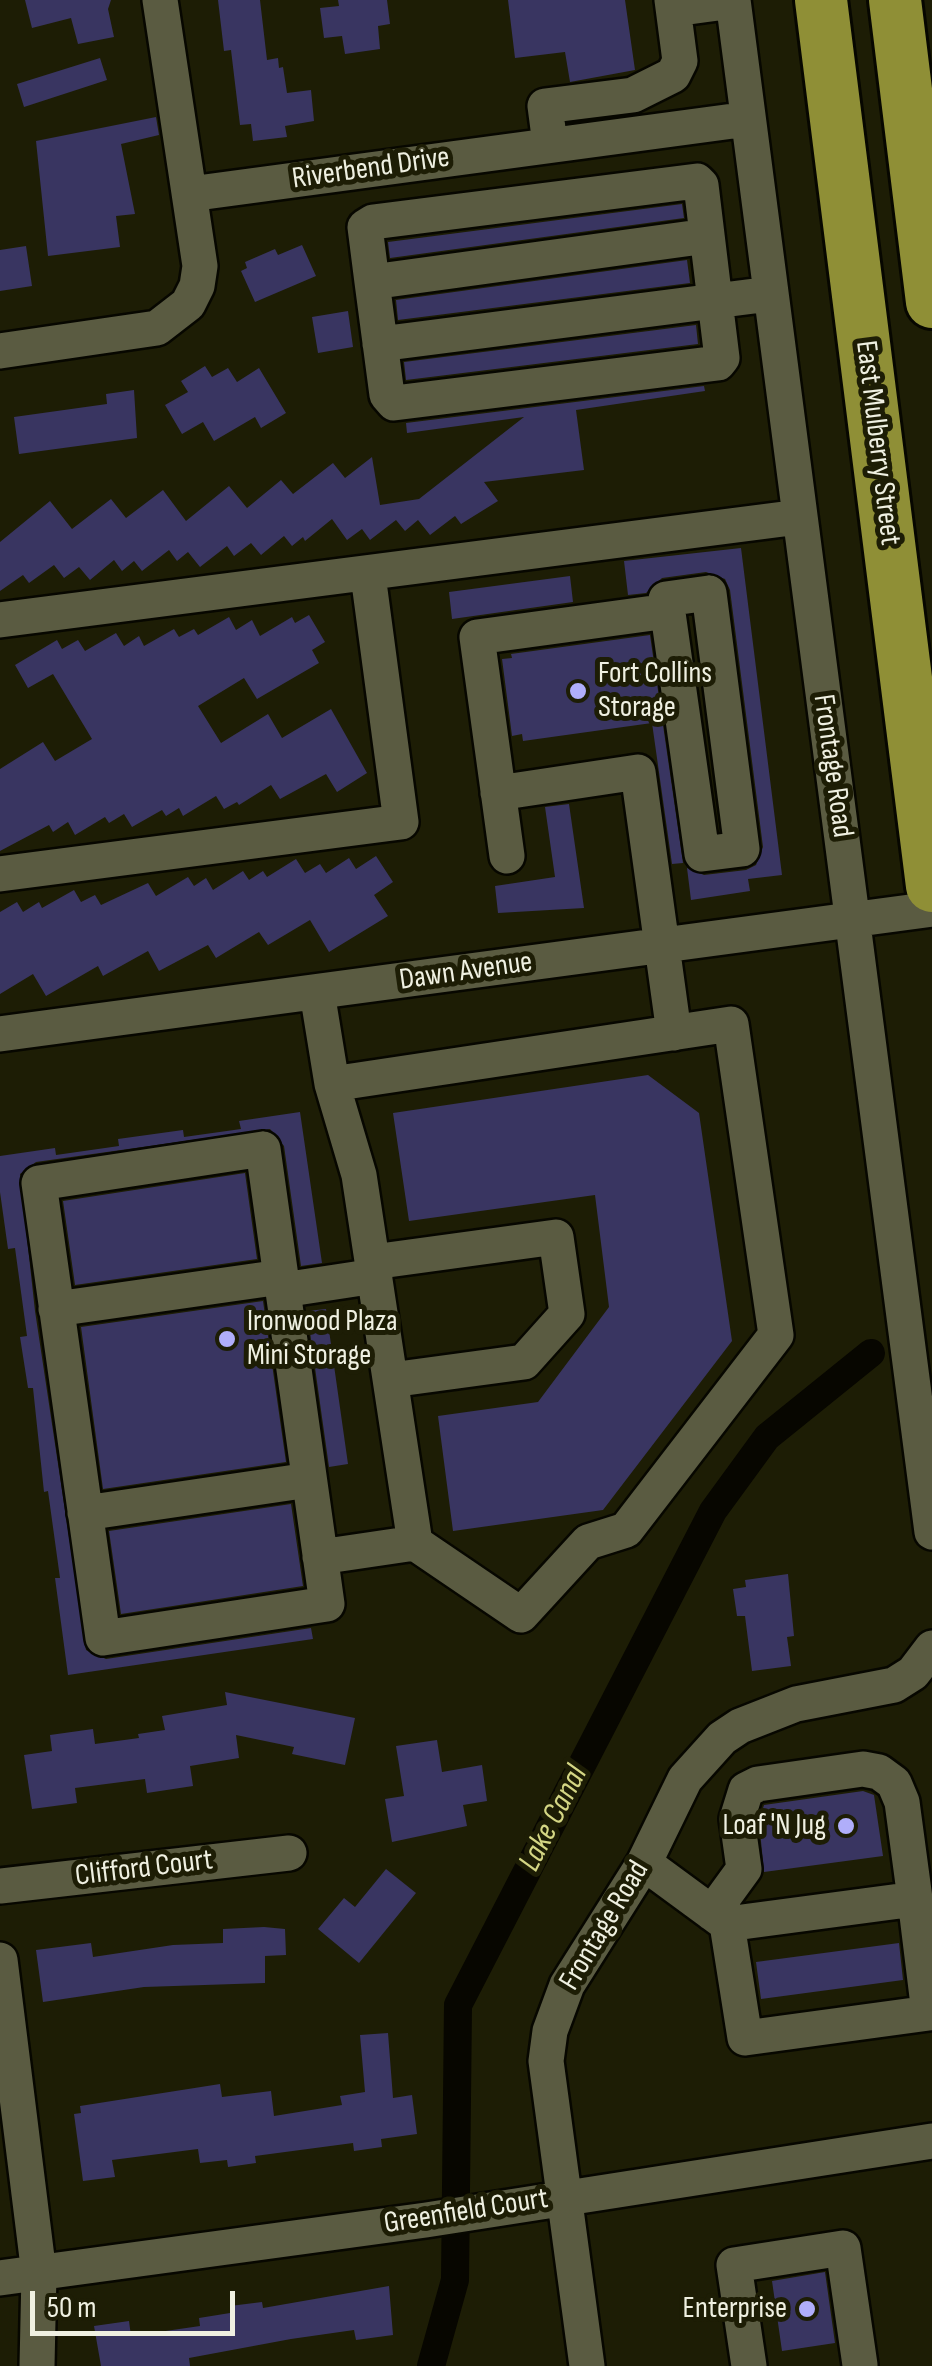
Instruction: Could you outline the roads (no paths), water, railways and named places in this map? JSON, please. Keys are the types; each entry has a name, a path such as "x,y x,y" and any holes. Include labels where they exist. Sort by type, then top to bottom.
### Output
{"highway":[{"name":"East Mulberry Street","path":"822,0 932,886"},
{"path":"894,0 932,302"}],"street":[{"path":"0,351 157,328 175,318 188,304 200,266 160,0"},
{"path":"550,144 545,106 633,96 673,75 680,61 673,5 733,1"},
{"name":"Frontage Road","path":"733,1 932,1532"},
{"name":"Riverbend Drive","path":"190,194 748,119"},
{"path":"697,181 722,358 718,363 394,403 387,395 372,282 366,227 372,222 697,181"},
{"path":"372,282 707,236"},
{"path":"380,344 770,294"},
{"path":"0,620 799,518"},
{"path":"0,874 402,822 368,576"},
{"path":"709,592 742,849 702,854 668,611 666,599 709,592"},
{"path":"507,856 477,638 668,611"},
{"path":"498,793 638,772 674,1033"},
{"name":"Dawn Avenue","path":"0,1034 932,909"},
{"path":"317,992 332,1084 359,1175 415,1543"},
{"path":"320,1557 415,1543 521,1615 588,1542 626,1530 776,1335 730,1024 332,1084"},
{"path":"263,1149 326,1604 102,1638 56,1309 39,1183 263,1149"},
{"path":"56,1309 282,1284 556,1237 567,1314 524,1362 392,1380"},
{"path":"85,1513 309,1480"},
{"name":"Frontage Road","path":"587,2366 561,2197 546,2061 550,2031 567,1985 644,1864 685,1779 722,1738 740,1726 796,1704 894,1685 913,1673 932,1648"},
{"path":"863,1769 879,1772 894,1783 902,1802 916,1899 929,2014 745,2038 720,1918 744,1868 737,1818 746,1790 758,1784 863,1769"},
{"name":"Clifford Court","path":"0,1886 289,1853"},
{"path":"644,1864 720,1918 916,1899"},
{"path":"0,1960 39,2274 37,2366"},
{"name":"Greenfield Court","path":"0,2278 426,2220 932,2141"},
{"path":"749,2366 734,2265 844,2248 858,2366"}],"waterway":[{"name":"Lake Canal","path":"431,2366 455,2280 458,2005 713,1511 767,1437 871,1353"}],"place":[{"name":"Fort Collins Storage","path":"578,691"},
{"name":"Ironwood Plaza Mini Storage","path":"227,1339"},
{"name":"Loaf 'N Jug","path":"846,1826"},
{"name":"Enterprise","path":"807,2309"}]}
